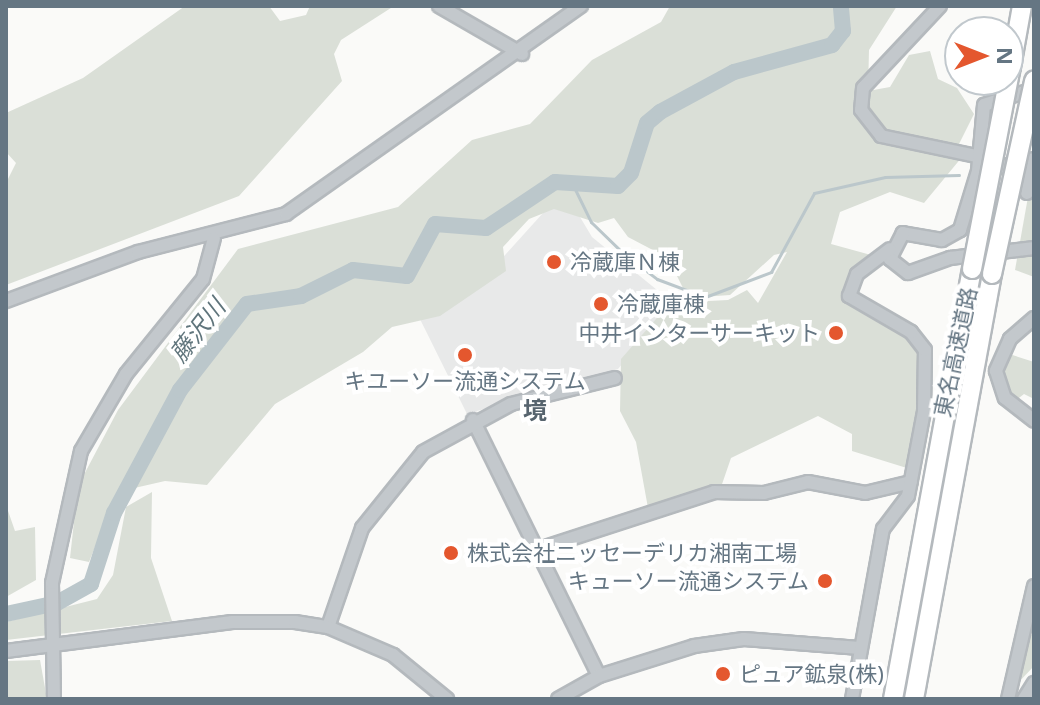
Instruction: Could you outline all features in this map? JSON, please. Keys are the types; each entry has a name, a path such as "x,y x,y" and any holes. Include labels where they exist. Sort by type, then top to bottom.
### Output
{"highway":[{"name":"東名高速道路","path":"893,699 1022,6"},
{"name":"東名高速道路","path":"914,699 992,274 1034,81"}],"street":[{"path":"439,6 522,54"},
{"path":"6,301 138,252 214,238 318,197 522,54 581,6"},
{"path":"940,6 863,88 861,110 881,136 977,156"},
{"path":"852,699 883,529 911,482 925,350 911,332 849,296 857,274 890,249 903,233 955,236 978,171 984,105 1034,89"},
{"path":"978,171 1033,160 1027,193"},
{"path":"54,699 52,583 81,451 118,385 203,279 214,238"},
{"path":"890,249 894,266 908,273 950,258 1034,248"},
{"path":"1034,318 1010,339 996,371 1005,398 1034,421"},
{"path":"328,627 346,563 377,504 423,452 473,420 615,378"},
{"path":"473,420 599,676"},
{"path":"536,550 714,492 764,493 808,482 865,493 911,482"},
{"path":"1008,699 1034,586"},
{"path":"6,651 53,640 232,622 328,627 393,655 447,699"},
{"path":"558,699 599,676 744,639 860,648"},
{"path":"1024,699 1034,683"}],"shaded area":[{"path":"185,6 269,6 280,21 306,15 310,6 394,6 341,40 334,54 342,81 239,196 6,285 6,183 16,163 6,152 6,113 83,78"},
{"path":"670,6 897,6 869,50 868,91 890,87 909,55 930,51 938,79 944,82 944,96 962,96 974,114 959,144 962,157 924,203 890,192 840,212 831,244 871,255 848,299 908,336 923,354 910,469 852,451 852,434 818,416 731,458 720,490 648,508 636,442 620,411 621,359 670,303 728,300 747,290 758,303 787,252 774,255 730,295 688,298 668,258 628,237 614,218 598,223 554,209 529,219 503,247 506,271 440,316 392,327 363,352 275,404 207,485 165,481 117,492 89,562 70,558 78,486 118,410 238,249 398,207 472,140 530,124 592,60 661,22"},
{"path":"1034,163 1034,277 1015,270"},
{"path":"552,203 574,207 592,237 673,303 618,369 467,414 415,309 496,265"},
{"path":"1006,353 1034,362 1034,399 1024,394 1015,401 1003,385"},
{"path":"152,492 151,558 172,621 6,640 6,622 97,599 113,575 126,507"},
{"path":"6,505 15,531 35,527 36,580 6,597"},
{"path":"1034,631 1034,666 1018,683 1024,645"},
{"path":"40,660 47,699 6,699 6,661"}],"waterway":[{"name":"藤沢川","path":"6,614 57,603 91,584 114,513 180,390 247,304 301,296 353,270 407,276 435,224 486,228 555,182 618,186 631,173 647,123 660,112 734,72 832,45 843,31 841,6"},
{"path":"570,179 591,222 623,253 657,279 705,297 771,272 814,193 885,177 959,175"}],"place":[{"name":"冷蔵庫Ｎ棟","path":"554,262"},
{"name":"冷蔵庫棟","path":"601,304"},
{"name":"中井インターサーキット","path":"836,333"},
{"name":"キユーソー流通システム","path":"465,355"},
{"name":"株式会社ニッセーデリカ湘南工場","path":"451,553"},
{"name":"キューソー流通システム","path":"825,581"},
{"name":"ピュア鉱泉(株)","path":"723,674"}],"district":[{"name":"境","path":"535,410"}]}
